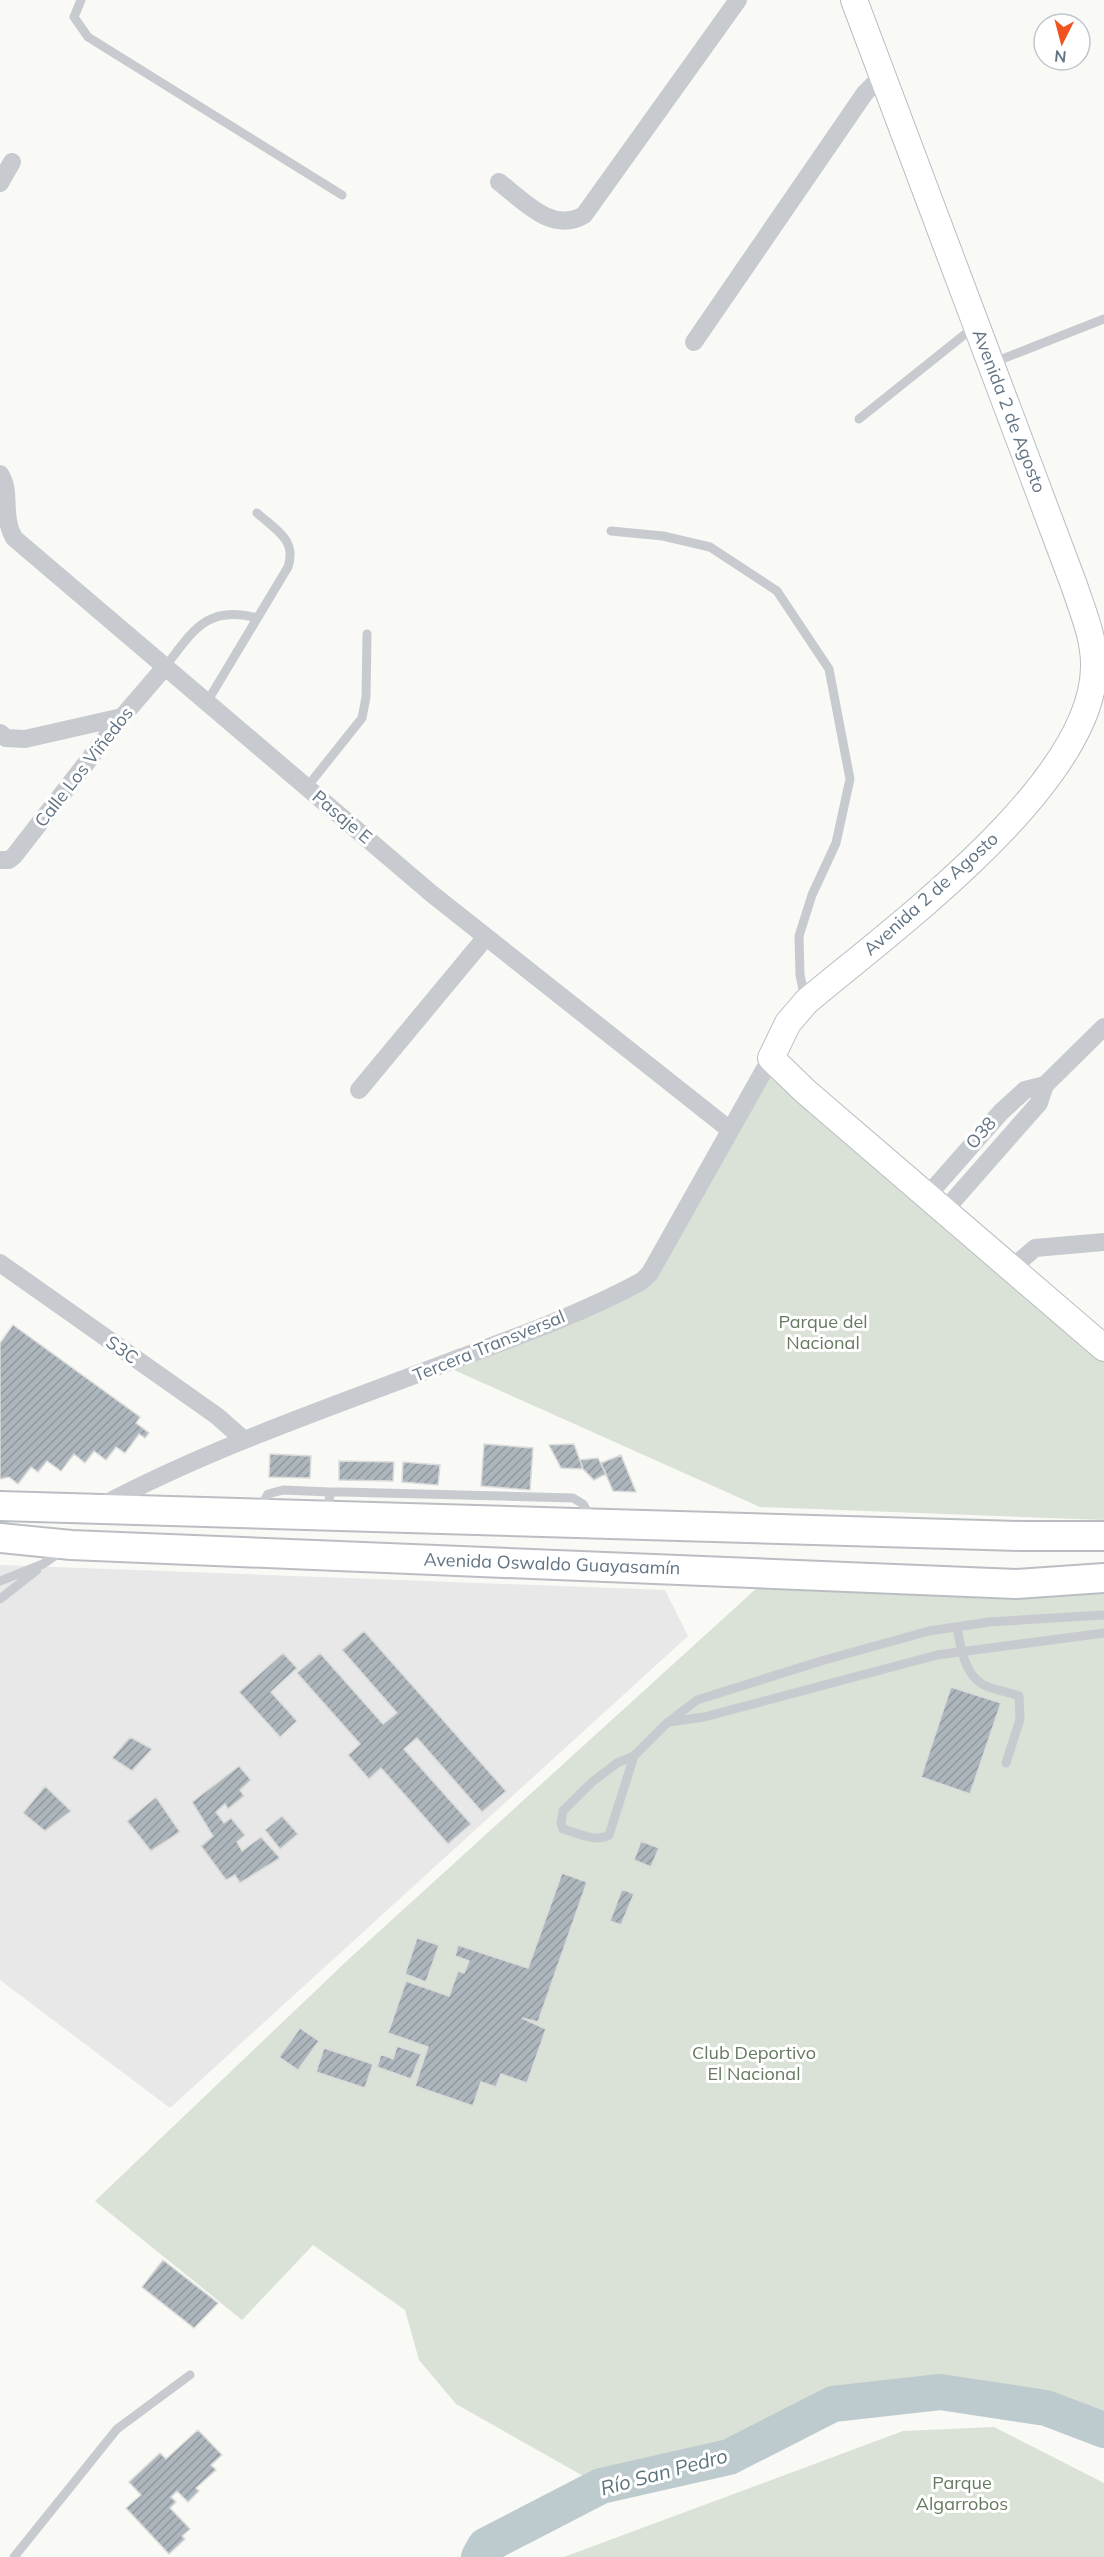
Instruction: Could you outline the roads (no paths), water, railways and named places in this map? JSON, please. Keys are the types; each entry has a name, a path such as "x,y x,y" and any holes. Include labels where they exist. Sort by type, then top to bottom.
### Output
{"main road":[{"name":"Avenida 2 de Agosto","path":"771,1058 788,1023 806,1002 956,876 1038,792 1074,737 1088,709 1094,669 1090,635 991,363 854,0"},
{"path":"771,1058 805,1091 1104,1348"},
{"path":"0,1506 258,1513 329,1503 592,1523 1022,1536 1104,1536"},
{"name":"Avenida Oswaldo Guayasamín","path":"0,1538 71,1545 1016,1584 1104,1578"}],"street":[{"path":"499,182 544,216 560,222 573,221 584,215 738,0"},
{"path":"694,342 865,93 883,75"},
{"path":"0,183 12,162"},
{"name":"Pasaje E","path":"0,474 6,484 7,525 14,538 486,937 730,1130"},
{"name":"Calle Los Viñedos","path":"0,860 9,860 14,856 122,717 165,667"},
{"path":"0,733 6,738 25,740 122,717"},
{"path":"358,1090 486,937"},
{"name":"O38","path":"936,1203 1039,1103 1044,1085 1104,1027"},
{"name":"Tercera Transversal","path":"97,1508 145,1483 243,1439 506,1341 642,1281 650,1274 771,1058"},
{"path":"1012,1268 1035,1248 1104,1242"},
{"name":"S3C","path":"0,1263 217,1416 243,1439"}],"lane":[{"path":"81,0 74,17 88,37 342,195"},
{"path":"991,363 1104,319"},
{"path":"859,419 976,325"},
{"path":"207,702 288,567 292,555 291,544 257,513"},
{"path":"611,531 663,536 710,547 777,591 829,669 850,779 836,843 812,895 799,936 800,975 806,1002"},
{"path":"165,667 204,621 223,613 241,613 257,618"},
{"path":"307,787 362,718 366,697 367,634"},
{"path":"0,1599 43,1564 71,1545"},
{"path":"0,1581 43,1564"},
{"path":"634,1756 609,1835 602,1839 563,1829 561,1823 563,1811 603,1773 634,1756 667,1723 697,1700 929,1631 1071,1615 1104,1615"},
{"path":"957,1627 961,1651 971,1673 982,1684 1018,1696 1020,1719 1006,1762"},
{"path":"667,1723 704,1717 828,1682 961,1651 1104,1633"},
{"path":"14,2557 117,2429 190,2375"}],"waterway":[{"name":"Río San Pedro","path":"479,2557 485,2546 601,2486 729,2457 833,2404 940,2392 1046,2408 1104,2430"}],"park label":[{"name":"Parque del Nacional","path":"823,1332"},
{"name":"Club Deportivo El Nacional","path":"754,2063"},
{"name":"Parque Algarrobos","path":"962,2493"}]}
